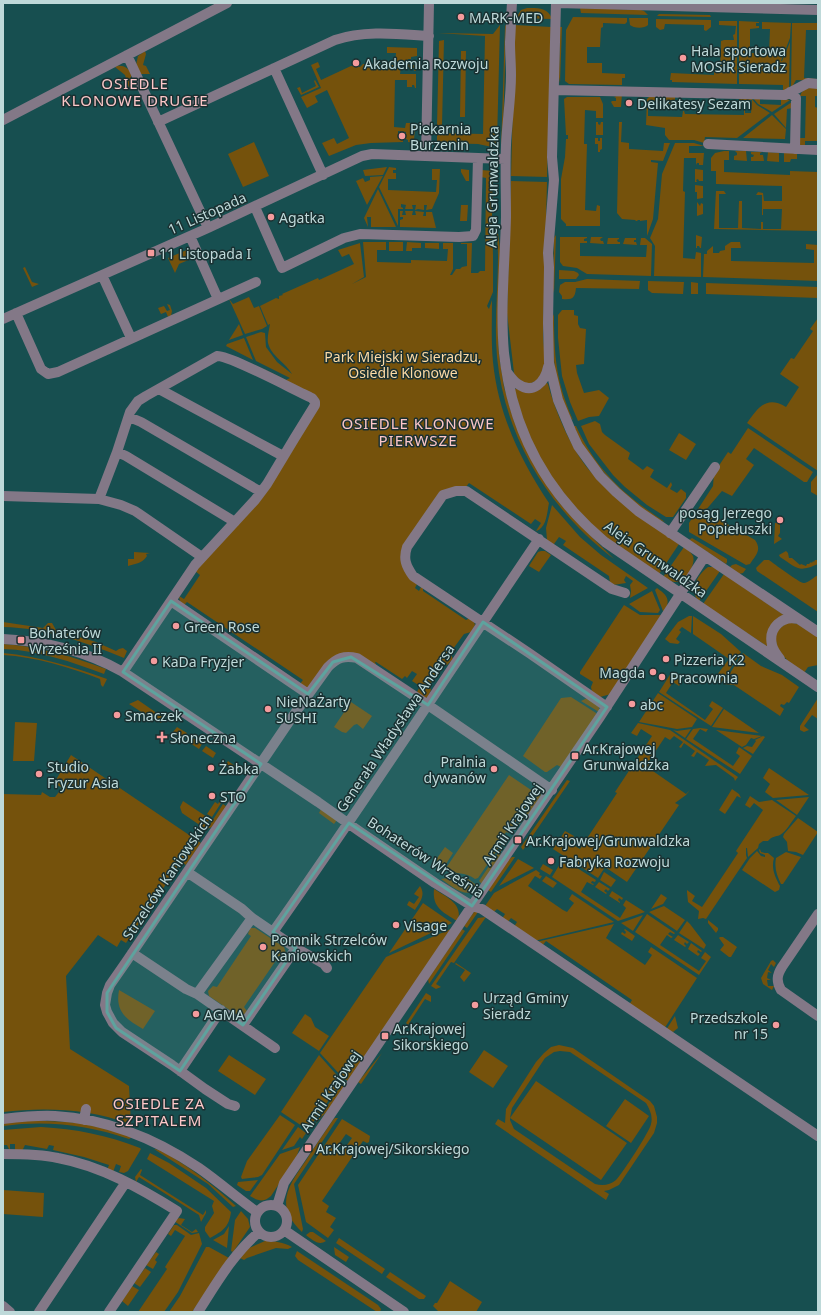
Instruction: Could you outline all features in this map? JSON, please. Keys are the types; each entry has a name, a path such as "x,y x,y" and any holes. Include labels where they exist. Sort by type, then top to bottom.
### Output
{"street":[{"path":"3,120 227,3"},
{"path":"426,156 425,130 429,3"},
{"name":"Aleja Grunwaldzka","path":"512,3 510,43 511,76 505,159 506,215 503,337 507,372 514,408 536,462 565,503 605,542 818,687"},
{"path":"557,3 818,10"},
{"name":"Aleja Grunwaldzka","path":"507,372 520,386 527,388 536,387 547,375 549,363 548,253 554,180 552,156 557,3"},
{"path":"158,122 345,36 369,33 429,36"},
{"path":"126,55 208,228"},
{"path":"274,68 323,175"},
{"path":"554,90 785,95 808,83 818,84"},
{"path":"790,92 796,98 795,149"},
{"path":"708,144 818,150"},
{"name":"11 Listopada","path":"3,319 255,207 367,155 505,159"},
{"path":"255,207 282,268 344,238 360,234 459,238 473,236 476,230 478,158"},
{"path":"190,236 218,299"},
{"path":"102,275 131,338"},
{"path":"16,313 41,369 48,374 58,372 256,282"},
{"path":"99,499 132,408 138,401 215,357 221,356 312,398 315,402 315,405 261,492 202,557 123,672"},
{"name":"Aleja Grunwaldzka","path":"549,363 558,400 571,432 587,460 616,492 638,511 818,632"},
{"path":"159,389 283,456"},
{"path":"129,416 261,492"},
{"path":"117,452 235,522"},
{"path":"670,533 715,467"},
{"path":"607,707 413,576 406,567 405,554 408,547 443,495 456,490 466,491 612,589 625,593"},
{"path":"3,496 99,499 121,505 135,511 202,557"},
{"name":"Generała Władysława Andersa","path":"273,932 349,823 539,539"},
{"name":"Armii Krajowej","path":"277,1206 284,1183 552,790 682,595 706,556"},
{"path":"171,601 308,694"},
{"path":"782,662 773,647 771,639 772,630 783,620 793,618 800,620"},
{"name":"Bohaterów Września","path":"3,639 32,641 67,648 123,672 349,823 422,874 472,906 482,910 818,1136"},
{"name":"Strzelców Kaniowskich","path":"235,1106 228,1104 116,1028 107,1012 106,1000 110,985 308,694 328,667 337,659 344,656 356,658 428,705 552,790"},
{"path":"187,872 296,948 324,964 327,968"},
{"path":"818,914 777,975 777,984 781,990 818,1016"},
{"path":"197,994 252,918"},
{"path":"243,1025 296,948"},
{"path":"132,953 186,989 197,994 275,1048"},
{"path":"180,1071 221,1010"},
{"path":"84,1120 86,1109"},
{"path":"3,1119 54,1116 84,1120 102,1123 153,1141 199,1168 257,1212"},
{"path":"3,1154 26,1154 59,1158 90,1166 150,1194 177,1211 109,1312"},
{"path":"40,1312 126,1182"},
{"path":"267,1206 277,1206 285,1215 286,1222 284,1230 278,1236 265,1236 259,1232 255,1224 257,1212 261,1208 267,1206"},
{"path":"284,1230 404,1312"},
{"path":"198,1312 234,1258 259,1232"},
{"path":"3,1306 10,1312"}],"highlighted area":[{"path":"171,601 308,694 333,662 351,657 428,705 483,622 607,707 472,906 349,823 273,932 296,948 243,1025 221,1010 180,1071 116,1028 107,1012 107,993 261,764 123,672"}],"green space":[{"path":"527,8 538,8 545,10 552,19 516,18 521,10"},
{"path":"580,8 641,10 648,15 581,13"},
{"path":"659,14 710,15 711,17 657,16"},
{"path":"573,17 627,18 627,22 625,24 603,23 603,27 601,28 600,47 587,47 587,63 602,63 602,73 625,74 625,78 622,78 622,85 569,84 565,81 566,30"},
{"path":"629,18 648,18 648,25 641,28 634,27 630,25"},
{"path":"656,19 711,20 711,27 706,31 704,30 704,25 665,24 664,29 660,30 656,27"},
{"path":"719,21 737,21 737,84 672,82 672,80 670,80 671,73 714,75 714,72 720,72 721,41 734,40 733,35 735,34 736,26 719,25"},
{"path":"739,21 759,22 756,23 756,26 759,26 759,28 750,29 750,53 769,53 770,29 762,29 762,22 791,23 790,38 781,61 790,42 789,90 783,92 783,85 739,84 739,74 765,70 739,72"},
{"path":"792,23 818,23 818,30 806,30 804,78 817,79 818,73 818,81 796,80 791,89"},
{"path":"500,25 497,142 492,147 478,144 437,143 437,133 483,134 485,36 438,33 493,34"},
{"path":"506,25 503,136 501,150 505,26"},
{"path":"515,25 551,27 547,177 511,176"},
{"path":"560,27 562,27 560,83 559,77"},
{"path":"444,40 442,126 437,126 439,41"},
{"path":"387,47 417,48 417,56 408,59 407,64 416,64 416,71 414,71 414,68 410,68 409,70 409,67 401,67 400,74 416,74 416,88 414,85 412,85 412,87 407,87 407,80 395,80 394,127 405,128 406,123 415,123 414,143 408,142 406,139 406,132 398,131 398,139 403,139 403,142 356,145 329,156 322,143 334,138 337,144 349,138 327,90 315,96 318,102 307,108 301,97 321,88 311,65 318,62 320,67 316,69 321,80 351,66 360,67 363,64 395,65 396,53 387,53"},
{"path":"145,51 146,54 143,65 146,66 150,74 140,74 136,65 138,56"},
{"path":"461,51 466,51 465,117 460,117"},
{"path":"115,67 124,67 132,74 130,80 133,86 129,88 125,75"},
{"path":"315,80 319,87 301,95 297,88 300,87 302,93 316,86"},
{"path":"818,87 818,96 815,96 815,107 818,108 818,141 805,141 805,147 800,145 799,138 805,138 806,96 800,96 805,89"},
{"path":"622,94 621,107 614,107 611,102 616,101 616,98 614,97"},
{"path":"675,96 675,104 658,104 658,99 661,99 661,97"},
{"path":"567,97 600,97 603,104 603,118 596,118 596,111 585,110 584,144 587,144 585,210 596,211 597,205 600,206 600,226 566,226 561,219 561,179 565,157 566,139 568,139 568,135 566,135 564,99"},
{"path":"649,97 655,97 655,104 648,104 648,116 682,117 683,111 685,114 744,115 744,109 745,113 751,113 752,100 739,100 740,97 751,98 757,105 770,113 737,138 705,137 704,143 694,140 669,140 665,135 665,128 646,125 647,99"},
{"path":"753,98 760,98 760,104 781,105 781,98 790,100 772,112 758,104"},
{"path":"792,102 793,108 787,109 786,128 774,114"},
{"path":"772,115 786,129 785,139 743,138"},
{"path":"596,122 600,125 601,122 603,122 603,135 596,135"},
{"path":"619,122 622,122 621,142 629,143 629,149 663,151 664,143 670,143 663,161 651,160 651,162 658,163 653,219 647,236 647,220 636,221 622,219 617,213"},
{"path":"595,138 598,138 598,141 600,141 600,138 602,138 602,149 600,152 598,152 598,144 595,144"},
{"path":"254,142 269,176 243,187 228,154"},
{"path":"675,143 694,143 704,146 689,146 689,153 704,153 703,165 699,165 699,163 697,163 696,165 696,158 684,158 683,191 685,192 683,258 695,259 696,252 701,253 701,277 654,276 655,246 650,238 658,219 662,174"},
{"path":"729,151 729,160 724,160 724,172 790,175 790,171 818,172 818,231 714,229 716,191 724,191 726,194 719,194 719,228 738,228 739,201 742,201 742,228 761,229 761,222 763,222 763,229 781,229 782,209 763,209 762,215 762,195 756,195 758,192 763,193 764,201 782,201 782,186 716,184 716,171 711,171 711,158 715,153"},
{"path":"735,151 746,151 747,161 734,160 734,156 737,155"},
{"path":"751,152 762,152 760,155 763,155 764,161 751,161 751,157 754,155 751,154"},
{"path":"768,152 779,153 779,162 767,161"},
{"path":"784,153 797,153 797,159 791,159 790,162 784,162"},
{"path":"387,167 383,175 365,176 363,170"},
{"path":"389,167 396,168 396,170 393,170 393,173 396,173 396,179 388,179 388,190 436,192 437,180 432,180 432,169 440,169 439,193 432,209 426,210 427,205 424,205 424,210 415,210 416,205 412,205 413,209 405,209 406,205 401,204 403,209 398,209 398,226 379,187"},
{"path":"461,169 469,170 469,181 466,181"},
{"path":"695,169 703,170 703,181 699,181 698,179 696,180 697,182 695,182"},
{"name":"Park Miejski w Sieradzu, Osiedle Klonowe","path":"481,170 493,171 493,292 487,306 489,309 492,300 492,346 496,381 505,418 512,436 538,487 549,503 546,519 542,527 536,531 541,523 535,519 531,524 469,483 465,488 453,488 404,548 418,582 415,588 419,591 422,585 423,591 466,620 472,617 475,625 471,632 464,634 450,653 453,659 447,665 444,664 429,686 431,690 428,697 425,699 417,692 420,686 412,681 417,674 412,671 407,678 405,676 402,679 376,662 378,669 342,655 313,686 307,688 300,684 303,680 187,602 183,606 179,596 184,599 200,575 195,571 243,518 320,404 319,399 258,366 286,380 290,378 256,361 246,337 261,332 265,333 266,347 277,362 292,374 275,356 270,348 268,338 270,324 268,325 260,306 276,298 279,299 279,296 283,295 282,294 318,278 319,280 354,264 349,254 342,257 338,250 360,243 364,277 352,284 366,277 363,242 386,242 386,250 377,250 377,262 411,263 411,260 447,261 448,249 443,249 443,243 453,243 453,269 450,275 452,275 456,269 467,266 467,244 461,243 472,243 471,273 485,271 486,178 481,177"},
{"path":"383,176 367,205 356,181 363,178 365,182 370,180 370,177"},
{"path":"511,181 547,182 543,335 545,361 540,379 527,385 515,376 514,373 507,313"},
{"path":"695,185 703,186 703,198 697,199"},
{"path":"378,189 396,227 371,227 371,217 367,217 368,227 364,218"},
{"path":"697,202 700,206 701,203 703,204 703,214 697,216"},
{"path":"461,205 468,205 467,221 460,221"},
{"path":"400,211 403,211 402,215 406,215 405,211 413,211 412,215 416,215 415,211 424,212 423,216 426,216 426,212 432,212 436,228 400,227 400,220 403,219 403,217 400,217"},
{"path":"497,226 500,249 499,355 504,387 513,418 518,431 556,499 614,559 591,540 551,495 534,470 521,444 510,416 502,387 497,357"},
{"path":"556,235 554,293 554,238"},
{"path":"696,235 702,237 701,248 697,246 696,248"},
{"path":"560,237 587,237 584,241 587,241 587,243 580,243 580,256 646,257 647,245 640,245 641,238 645,238 652,244 651,276 587,274 577,268 563,266 560,262"},
{"path":"591,237 603,237 600,239 604,244 590,243"},
{"path":"608,238 619,238 617,240 620,244 607,244"},
{"path":"625,238 636,238 634,242 636,242 637,245 623,244"},
{"path":"389,242 403,242 403,251 389,251"},
{"path":"407,242 421,243 421,248 412,248 412,251 406,251"},
{"path":"731,242 740,242 741,248 731,248 731,261 814,263 814,250 806,249 806,244 818,245 818,281 703,277 704,254 707,254 707,251 713,246 713,253 719,253 720,251 725,250 725,246"},
{"path":"425,243 439,243 439,249 425,248"},
{"path":"189,249 193,258 179,264 175,273 168,258"},
{"path":"25,267 32,282 39,284 32,287 23,268"},
{"path":"559,270 574,271 579,275 576,279 559,279"},
{"path":"587,279 640,281 639,289 576,288 573,298 562,299 559,292 560,285 565,282 575,282"},
{"path":"648,281 684,282 683,294 652,293 648,290"},
{"path":"691,282 698,283 698,294 691,294"},
{"path":"706,283 818,287 818,298 706,294"},
{"path":"249,297 254,308 259,306 267,326 245,334 229,299 233,304"},
{"path":"167,304 170,305 172,311 171,316 168,317 166,312 161,314 158,308 164,306 167,311 170,310"},
{"path":"562,310 574,310 574,315 578,316 578,324 580,328 586,329 584,364 576,365 577,373 584,393 599,390 609,398 599,416 589,417 578,421 570,402 562,376 558,338 558,315"},
{"path":"554,314 557,368 567,406 573,420 569,416 565,407 558,386 553,352 552,319"},
{"path":"818,318 818,471 747,423 755,412 763,405 773,402 786,407 799,387 780,374 791,358 794,359 813,331 810,329"},
{"path":"239,324 243,335 229,340"},
{"path":"244,338 253,360 226,346 227,344"},
{"path":"547,383 555,407 572,444 593,474 679,544 659,574 601,534 564,495 541,461 525,426 514,389"},
{"path":"595,421 600,424 602,432 605,435 630,453 628,459 643,470 647,466 654,470 650,477 667,488 671,482 672,485 670,489 677,493 681,489 686,493 686,498 673,517 666,517 647,505 613,475 589,444 581,426"},
{"path":"573,426 576,426 593,456 613,481 624,492 665,522 656,518 633,502 609,478 584,448"},
{"path":"748,428 813,472 807,482 804,482 754,448 746,459 754,465 732,496 722,491 705,511 755,540 758,550 750,564 746,565 689,532 689,523 713,486 714,473 728,452 731,454"},
{"path":"679,433 696,444 686,460 669,450"},
{"path":"817,475 818,496 811,492 811,482"},
{"path":"552,505 580,537 601,555 648,588 630,598 630,585 633,581 626,576 624,580 626,583 613,585 610,583 609,576 563,545 566,541 559,537 552,545 547,540 546,528"},
{"path":"775,523 780,523 780,533 778,536 782,539 774,544"},
{"path":"692,538 727,559 726,564 689,540"},
{"path":"684,547 693,556 693,564 689,573 682,580 679,582 670,581 663,577"},
{"path":"545,551 551,555 539,572 529,566 538,552"},
{"path":"786,551 789,558 792,558 800,565 806,566 815,560 818,560 818,564 802,569 798,568 780,557 779,555"},
{"path":"134,552 150,553 146,554 147,556 141,562 128,566 128,559 134,559"},
{"path":"764,560 769,560 804,583 818,575 818,612 757,571 756,568"},
{"path":"736,564 746,569 743,573 739,574 730,567"},
{"path":"708,567 713,567 720,571 699,601 694,592 694,588 698,578"},
{"path":"724,574 784,615 768,647 703,604"},
{"path":"657,588 664,593 668,601 665,612 663,611 655,590"},
{"path":"652,591 660,610 658,613 640,612 629,604"},
{"path":"624,605 640,615 662,616 611,694 600,697 592,692 591,687 593,682 580,674 580,672"},
{"path":"692,616 691,633 682,627 679,630 681,632 676,639 680,642 678,644 670,643 665,639 678,622"},
{"path":"693,616 721,634 741,652 721,683 714,679 729,659 693,634"},
{"path":"3,622 43,628 48,623 52,623 56,630 96,642 116,651 123,648 127,651 124,658 65,637 34,630 3,627"},
{"path":"788,622 798,624 818,637 818,665 808,667 804,673 788,661 777,649 775,632"},
{"path":"3,644 30,647 56,653 106,669 104,674 42,654 3,649"},
{"path":"3,653 16,654 56,663 107,679 103,687 100,679 76,670 40,660 3,655"},
{"path":"743,653 761,666 782,675 799,687 789,703 787,702 784,705 781,704 780,706 784,709 780,716 734,685 723,684"},
{"path":"671,673 682,681 679,686 673,682 666,693 705,720 713,709 709,706 712,701 723,708 711,726 659,692"},
{"path":"658,693 697,719 692,727 677,729 639,722"},
{"path":"571,697 596,713 596,717 561,767 557,765 545,772 523,756 561,698"},
{"path":"587,698 599,707 599,712 581,701"},
{"path":"818,698 818,719 812,715 804,726 809,730 804,732 800,730 800,726"},
{"path":"138,700 164,718 161,723 129,704"},
{"path":"351,702 372,716 363,729 357,724 346,733 334,727"},
{"path":"724,709 759,733 712,727"},
{"path":"15,722 37,723 34,761 13,761"},
{"path":"638,723 670,730 738,777 735,781 734,778 716,765 705,766 709,760 697,752 694,757 691,756 695,751 684,743 681,748 679,747 683,742 674,736 670,740 665,737 649,761 654,764 650,769 686,794 690,790 686,795 675,803 679,805 627,882 605,867 598,878 553,849 565,831 574,836 570,843 580,849 652,736 641,729 637,736 631,733"},
{"path":"177,727 187,733 183,738 173,732"},
{"path":"700,728 708,729 706,732 700,729 693,739 733,766 740,756 736,753 739,747 752,756 740,774 686,739 693,729"},
{"path":"691,729 685,738 673,730 677,731"},
{"path":"716,730 762,736 754,739 751,738 746,745 742,747"},
{"path":"190,736 202,744 199,749 187,741"},
{"path":"763,736 765,737 753,754 743,748 747,746 752,747 756,741 755,740"},
{"path":"206,746 216,753 213,758 202,751"},
{"path":"71,755 201,843 186,865 181,862 126,943 121,940 117,947 98,935 66,976 70,1049 129,1086 131,1124 99,1115 67,1110 19,1110 3,1112 3,794 41,795 42,792 50,797 55,797 62,788 54,783"},
{"path":"228,761 238,768 239,771 234,773 225,766"},
{"path":"769,768 809,795 773,798 765,792 770,784 763,778"},
{"path":"509,775 534,792 534,795 508,833 506,832 503,837 505,839 478,878 475,879 446,868"},
{"path":"567,780 570,781 523,850 521,847"},
{"path":"539,786 541,795 532,812 517,826 537,796 537,789"},
{"path":"732,789 739,794 741,798 737,796 725,814 719,810"},
{"path":"750,796 759,802 772,800 796,816 787,829 780,835 772,837 768,841 763,841 748,857 746,848 747,858 706,919 698,919 699,911 688,902 687,890 695,896 692,901 702,907 738,853 736,851 763,810 754,803 750,808 745,805"},
{"path":"809,797 797,815 776,800"},
{"path":"183,801 210,819 204,828 182,813 180,807"},
{"path":"215,802 218,804 219,802 221,803 212,817 207,814"},
{"path":"223,804 227,807 212,827 207,829"},
{"path":"321,809 337,820 334,824 319,813"},
{"path":"798,818 818,832 803,855 788,851 787,842 783,837"},
{"path":"445,847 453,853 444,867 435,861"},
{"path":"502,847 499,860 482,884 479,881"},
{"path":"760,849 761,852 768,853 774,858 774,872 780,886 779,890 775,892 742,870 757,851 761,856 765,857 765,855 760,853"},
{"path":"786,852 801,857 783,884 781,884 776,872 776,858"},
{"path":"515,857 491,892 488,890 509,859"},
{"path":"518,859 534,868 499,886"},
{"path":"563,859 596,880 595,882 592,881 591,883 594,884 593,885 587,882 581,892 620,918 626,908 623,905 626,900 645,912 618,921 552,877"},
{"path":"543,864 553,870 550,875 540,869"},
{"path":"536,870 540,873 539,875 542,876 540,879 535,876 528,886 563,910 567,912 574,903 569,899 572,894 614,922 534,941 514,927 517,922 511,918 507,923 502,919 505,914 497,909 493,913 485,906 494,893"},
{"path":"604,872 616,880 611,887 600,880"},
{"path":"546,876 557,883 553,888 542,881"},
{"path":"453,877 467,878 479,887 470,893 460,891 441,879"},
{"path":"599,882 610,889 608,891 606,889 604,891 607,893 606,894 595,887"},
{"path":"420,886 422,889 422,895 415,910 407,905 409,901 414,904 419,897 414,894"},
{"path":"434,889 448,898 456,906 459,915 457,921 443,912 437,905 435,901"},
{"path":"612,891 623,898 622,900 619,898 618,900 620,903 609,896"},
{"path":"661,894 667,898 663,904 651,909"},
{"path":"423,903 452,923 389,953"},
{"path":"664,906 685,920 677,931 649,912"},
{"path":"474,912 478,912 467,928 464,926"},
{"path":"647,914 675,933 670,932 668,934 673,937 671,938 667,935 660,945 699,971 706,961 701,958 705,952 711,957 699,975 635,932"},
{"path":"643,915 633,931 621,923"},
{"path":"486,917 454,963 451,962 436,984 441,987 436,989 431,986 478,918"},
{"path":"708,920 718,928 716,933 708,923"},
{"path":"687,921 706,945 704,949 679,933"},
{"path":"614,924 606,938 645,965 652,955 648,952 651,947 697,978 664,1029 629,1005 632,1000 546,941 542,946 536,942"},
{"path":"250,928 255,928 284,947 286,953 284,956 279,956 244,1007 247,1011 246,1013 243,1015 237,1015 209,996 208,991 213,986 217,987 251,936 248,934"},
{"path":"453,928 348,1081 344,1079 320,1053 386,957"},
{"path":"462,929 465,931 429,984 428,979"},
{"path":"625,929 635,936 632,941 621,934 622,932 625,934"},
{"path":"678,935 689,942 687,944 685,942 685,947 674,940"},
{"path":"723,937 737,947 731,957 720,950 724,945 719,938"},
{"path":"691,943 702,951 701,952 698,950 697,952 700,954 698,956 688,949"},
{"path":"773,960 776,963 774,967 771,964 768,970 772,973 768,972 767,978 771,980 767,980 768,986 774,986 772,990 763,984 761,978"},
{"path":"456,963 471,973 464,982 460,977 465,970 455,964"},
{"path":"119,990 155,1011 143,1029 123,1014 120,1009 118,998"},
{"path":"426,993 431,996 431,1002 425,999 408,1025 406,1023"},
{"path":"305,1014 311,1018 315,1027 329,1036 319,1051 292,1033"},
{"path":"675,1016 678,1028 673,1032 666,1030"},
{"path":"559,1045 573,1048 650,1101 654,1106 657,1123 654,1133 619,1185 604,1191 609,1194 606,1200 495,1124 498,1119 505,1123 506,1109 536,1062 551,1047","holes":["560,1051 570,1052 646,1103 651,1113 652,1121 641,1143 616,1180 606,1185 601,1185 595,1184 514,1129 510,1120 512,1108 545,1058 554,1052"]},
{"path":"484,1050 508,1066 493,1088 469,1072"},
{"path":"382,1053 361,1084 358,1082"},
{"path":"229,1055 266,1079 255,1095 218,1071"},
{"path":"319,1055 342,1081 308,1130 281,1112"},
{"path":"536,1081 627,1143 601,1180 510,1118"},
{"path":"342,1084 345,1086 331,1107 315,1124"},
{"path":"625,1099 649,1116 631,1143 606,1126"},
{"path":"280,1115 295,1125 262,1175 242,1179 241,1177 247,1161"},
{"path":"335,1118 338,1118 294,1184 303,1229 302,1232 293,1222 288,1213 286,1204 287,1195 290,1186"},
{"path":"342,1119 370,1136 369,1142 367,1143 363,1141 322,1201 329,1206 326,1212 336,1218 330,1227 334,1230 328,1238 306,1222 298,1185","holes":["346,1134 352,1138 342,1152 336,1148"]},
{"path":"19,1121 56,1121 84,1124 132,1137 129,1139 98,1130 67,1125 19,1124 3,1126 3,1123"},
{"path":"41,1127 91,1133 141,1149 128,1171 124,1173 119,1172 121,1166 116,1164 113,1172 107,1170 109,1165 84,1157 53,1150 54,1146 49,1145 47,1149 25,1145 22,1151 15,1151 15,1144 10,1144 10,1151 7,1145 3,1145 3,1130"},
{"path":"298,1127 306,1133 302,1139 300,1137 294,1146 282,1150"},
{"path":"300,1147 296,1158 271,1196 265,1200 260,1200 250,1196 280,1154"},
{"path":"154,1149 160,1150 191,1169 236,1206 233,1207 208,1184"},
{"path":"150,1153 169,1163 206,1188 231,1212 229,1221 225,1228 210,1238 205,1231 205,1227 214,1213 212,1206 214,1201 147,1159"},
{"path":"141,1169 140,1175 203,1215 206,1210 201,1222 199,1215 139,1177 136,1182 135,1177"},
{"path":"258,1180 250,1191 246,1191 237,1185 238,1182"},
{"path":"3,1190 44,1193 43,1217 3,1214"},
{"path":"241,1211 248,1219 250,1227 233,1252 231,1251 235,1220"},
{"path":"179,1218 185,1219 181,1225 192,1232 196,1229 198,1232 192,1233 174,1221"},
{"path":"174,1225 177,1225 191,1235 199,1233 202,1244 178,1292 164,1312 138,1312 167,1269 165,1267 185,1236 175,1230 171,1236 168,1234"},
{"path":"229,1226 227,1248 213,1240 224,1234"},
{"path":"313,1232 326,1241 318,1243 306,1235"},
{"path":"339,1238 385,1269 382,1274 336,1243"},
{"path":"265,1241 279,1242 292,1247 288,1249 276,1248 244,1260 240,1258 249,1248"},
{"path":"206,1247 209,1247 229,1258 192,1312 169,1312 180,1296"},
{"path":"334,1247 349,1257 346,1262 335,1255"},
{"path":"297,1251 378,1305 381,1309 380,1312 377,1312 298,1260 295,1256"},
{"path":"156,1252 159,1254 155,1260 157,1262 153,1269 146,1265"},
{"path":"145,1268 151,1272 140,1287 134,1283"},
{"path":"390,1272 426,1296 424,1299 419,1299 386,1277"},
{"path":"450,1281 482,1302 476,1312 439,1312 433,1306 437,1303"},
{"path":"132,1286 139,1290 128,1306 122,1301"}],"place":[{"name":"MARK-MED","path":"461,17"},
{"name":"Hala sportowa MOSiR Sieradz","path":"683,58"},
{"name":"Akademia Rozwoju","path":"356,63"},
{"name":"Delikatesy Sezam","path":"629,103"},
{"name":"Piekarnia Burzenin","path":"402,136"},
{"name":"Agatka","path":"271,217"},
{"name":"11 Listopada I","path":"151,253"},
{"name":"posąg Jerzego Popiełuszki","path":"780,520"},
{"name":"Green Rose","path":"176,626"},
{"name":"Bohaterów Września II","path":"21,640"},
{"name":"Pizzeria K2","path":"666,659"},
{"name":"KaDa Fryzjer","path":"154,661"},
{"name":"Magda","path":"653,672"},
{"name":"Pracownia","path":"662,677"},
{"name":"abc","path":"632,704"},
{"name":"NieNaŻarty SUSHI","path":"268,709"},
{"name":"Smaczek","path":"117,715"},
{"name":"Słoneczna","path":"162,737"},
{"name":"Ar.Krajowej Grunwaldzka","path":"575,756"},
{"name":"Żabka","path":"211,768"},
{"name":"Pralnia dywanów","path":"494,769"},
{"name":"Studio Fryzur Asia","path":"39,774"},
{"name":"STO","path":"212,796"},
{"name":"Ar.Krajowej/Grunwaldzka","path":"518,840"},
{"name":"Fabryka Rozwoju","path":"551,861"},
{"name":"Visage","path":"396,925"},
{"name":"Pomnik Strzelców Kaniowskich","path":"263,947"},
{"name":"Urząd Gminy Sieradz","path":"475,1005"},
{"name":"AGMA","path":"196,1014"},
{"name":"Przedszkole nr 15","path":"776,1025"},
{"name":"Ar.Krajowej Sikorskiego","path":"385,1036"},
{"name":"Ar.Krajowej/Sikorskiego","path":"308,1148"}],"district":[{"name":"OSIEDLE KLONOWE DRUGIE","path":"135,92"},
{"name":"OSIEDLE KLONOWE PIERWSZE","path":"418,432"},
{"name":"OSIEDLE ZA SZPITALEM","path":"159,1112"}]}
